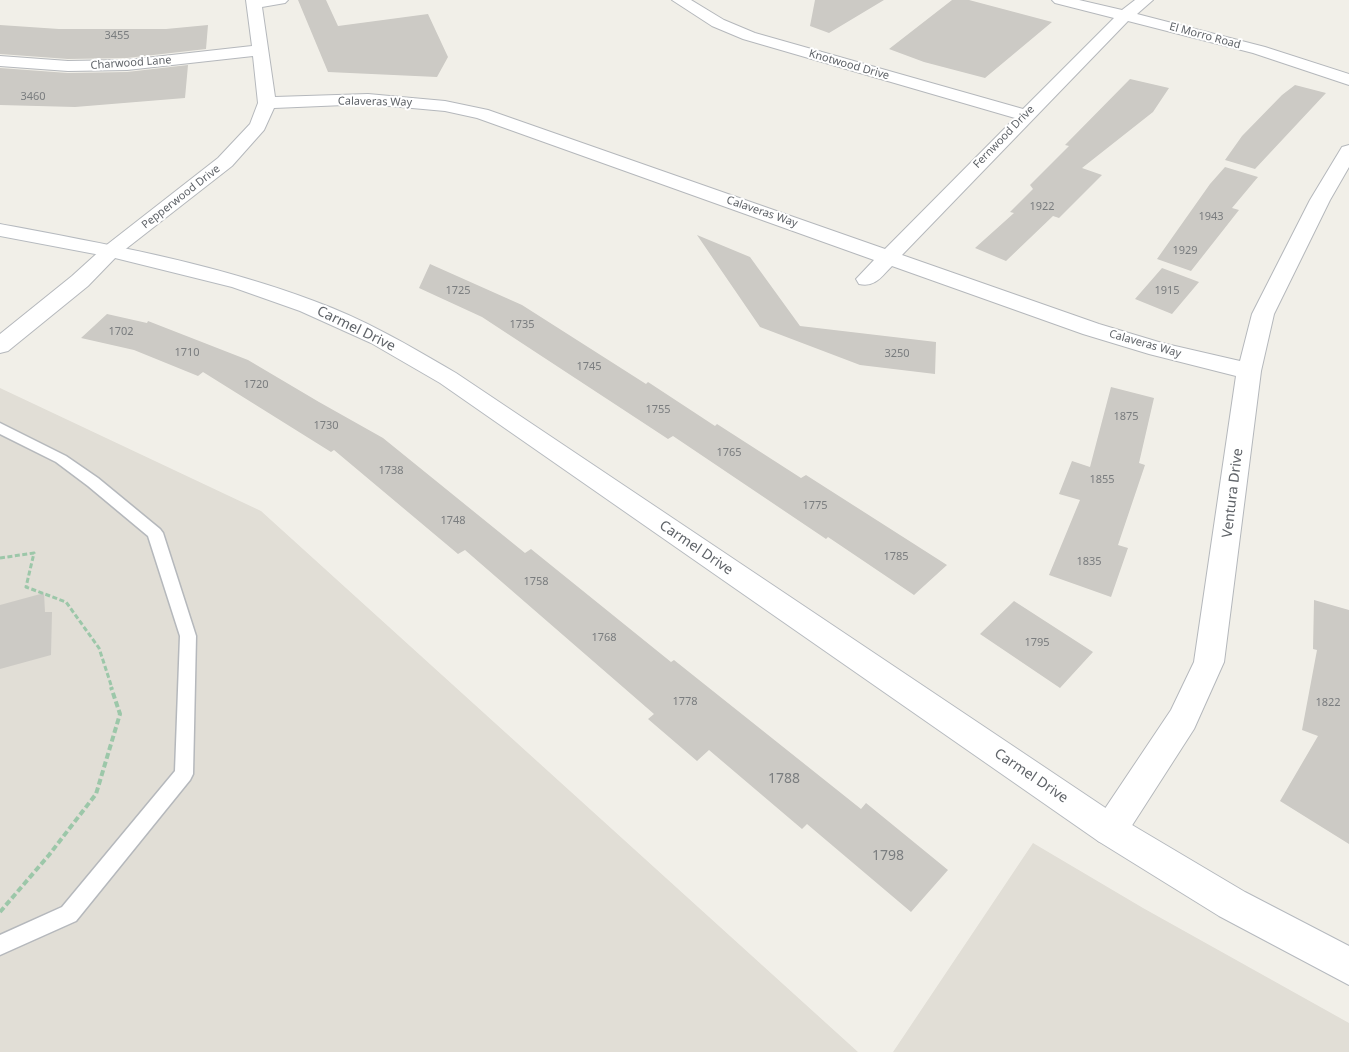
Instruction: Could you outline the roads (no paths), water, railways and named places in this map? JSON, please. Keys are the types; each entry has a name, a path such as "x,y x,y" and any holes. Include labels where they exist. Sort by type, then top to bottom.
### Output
{"street":[{"path":"255,2 280,0"},
{"name":"Knotwood Drive","path":"680,0 718,23 749,36 1026,115"},
{"name":"El Morro Road","path":"1060,0 1259,50 1349,80"},
{"name":"Fernwood Drive","path":"866,279 1124,15 1145,0"},
{"name":"Pepperwood Drive","path":"0,346 80,281 111,251 225,162 258,126 267,103 255,2"},
{"name":"Charwood Lane","path":"0,61 66,66 108,66 146,64 261,50"},
{"name":"Calaveras Way","path":"267,103 368,99 446,106 482,114 1100,332 1157,349 1249,371"},
{"name":"Ventura Drive","path":"1110,830 1183,719 1209,662 1249,371 1263,314 1320,200 1349,151"},
{"name":"Carmel Drive","path":"0,230 111,251 239,282 308,306 388,343 448,378 1110,830 1232,904 1349,966"}],"lane":[{"path":"0,428 61,459 93,482 155,533 188,636 184,774 69,914 0,945"}]}
